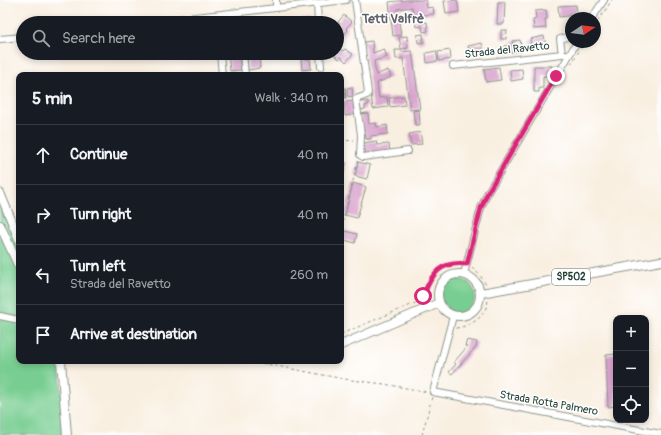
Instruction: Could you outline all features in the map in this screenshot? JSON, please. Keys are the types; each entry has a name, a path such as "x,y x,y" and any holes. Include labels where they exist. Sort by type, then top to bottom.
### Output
{"main road":[{"path":"0,193 16,232"},
{"path":"0,225 16,260"},
{"name":"SP502","path":"484,292 661,261"},
{"path":"464,274 475,280 484,292 478,307 471,314 462,317 452,316 444,311 438,298 439,288 444,280 452,275 464,274"},
{"path":"344,344 439,303"},
{"path":"61,364 67,435"}],"street":[{"path":"276,0 276,8"},
{"path":"212,16 346,0"},
{"path":"355,0 368,92 367,95 356,99 361,135 360,155 363,157 408,151"},
{"path":"596,12 604,0"},
{"path":"317,4 318,16"},
{"path":"0,39 16,38"},
{"name":"Strada del Ravetto","path":"562,54 560,39 565,38"},
{"path":"464,274 469,264 481,208 488,192 574,48"},
{"name":"Strada del Ravetto","path":"453,66 570,54"},
{"path":"221,60 222,72"},
{"path":"244,60 245,72"},
{"path":"320,60 321,67"},
{"path":"0,316 16,319"},
{"path":"433,393 452,316"},
{"name":"Strada Rotta Palmero","path":"433,393 661,434"}],"path":[{"path":"601,17 612,0"},
{"path":"571,65 581,48"},
{"path":"344,141 361,140"},
{"path":"344,216 360,155"},
{"path":"344,333 418,302 423,296 427,284 436,271 445,265 460,263 469,264 486,282 484,292 487,306 484,313 476,321 466,326 457,328 450,327"},
{"path":"266,364 344,379 384,384 433,393 422,435"}],"green space":[{"path":"0,203 16,240 16,364 59,364 66,435 0,435"},
{"path":"458,279 464,280 470,284 474,290 474,302 470,308 464,312 458,313 452,312 446,308 442,302 441,296 442,290 446,284 452,280"}],"building":[{"path":"426,0 427,8 433,7 434,14 413,16 412,7 397,9 401,35 393,36 389,2"},
{"path":"457,0 459,12 446,14 444,1"},
{"path":"498,2 505,2 504,24 497,24"},
{"path":"576,5 577,12 565,12 565,16 559,17 558,6"},
{"path":"546,10 546,28 534,29 533,20 536,19 535,11"},
{"path":"344,15 352,22 346,28 348,30 344,35 344,16"},
{"path":"421,19 421,23 427,22 428,31 423,32 422,26 416,27 415,20"},
{"path":"501,30 507,30 506,39 501,39"},
{"path":"423,34 424,42 418,43 417,35"},
{"path":"407,36 408,48 401,49 399,37"},
{"path":"544,36 546,46 531,48 530,39"},
{"path":"520,40 522,51 506,53 505,46 513,45 512,41"},
{"path":"372,41 373,53 384,49 387,57 374,61 376,75 388,70 391,77 377,83 379,98 387,97 388,107 373,109 364,42"},
{"path":"482,43 484,53 470,55 468,46"},
{"path":"345,49 353,54 346,62 344,60"},
{"path":"395,50 401,50 402,52 412,51 420,109 410,110 403,58 396,59"},
{"path":"450,50 451,59 439,61 438,52"},
{"path":"436,51 438,61 427,63 426,53"},
{"path":"229,60 240,60 241,70 230,71"},
{"path":"247,60 259,60 260,68 248,70"},
{"path":"301,60 310,60 311,69 302,70"},
{"path":"534,66 552,66 552,76 543,76 543,88 539,88 539,92 534,92"},
{"path":"499,67 501,80 486,82 484,69"},
{"path":"522,69 523,79 511,81 510,70"},
{"path":"352,87 353,96 348,97 347,88"},
{"path":"344,88 345,88 346,98 344,98"},
{"path":"404,96 405,105 390,107 389,98"},
{"path":"354,101 356,114 345,116 344,102"},
{"path":"368,101 368,105 365,106 365,109 361,110 360,102"},
{"path":"419,110 420,125 415,125 413,111"},
{"path":"368,113 369,124 376,123 377,127 387,125 388,134 371,136 371,139 366,139 360,114"},
{"path":"420,132 422,144 411,145 409,134"},
{"path":"376,141 377,145 389,144 390,153 366,156 364,143"},
{"path":"358,162 370,165 367,179 355,176"},
{"path":"353,183 366,187 357,218 345,215"},
{"path":"344,231 357,234 355,243 344,240"},
{"path":"467,340 477,342 476,347 452,374 449,372 456,364 454,362 467,347 465,346"},
{"path":"613,354 613,406 608,407 606,355"}],"district":[{"name":"Tetti Valfrè","path":"393,19"}],"route":[{"path":"423,296 427,284 436,271 445,265 460,263 467,264 484,199 556,76"}]}
